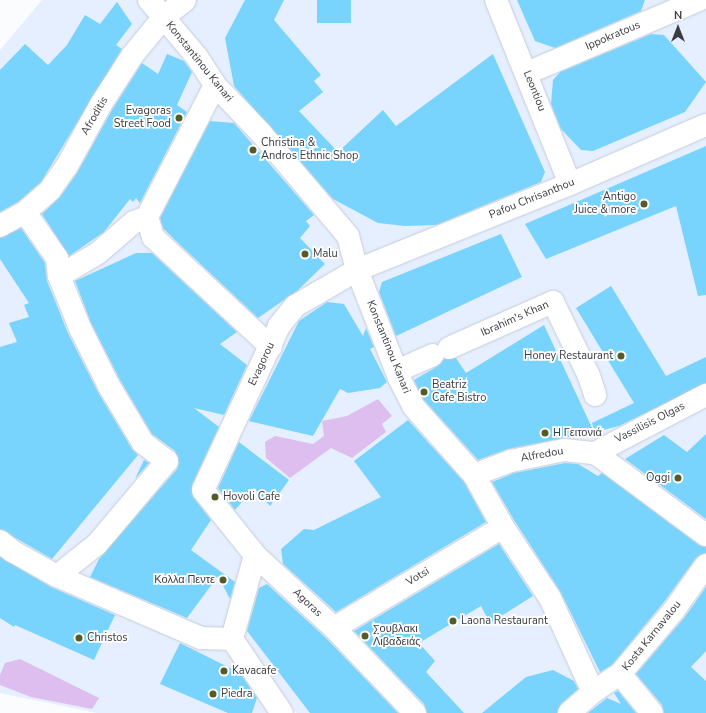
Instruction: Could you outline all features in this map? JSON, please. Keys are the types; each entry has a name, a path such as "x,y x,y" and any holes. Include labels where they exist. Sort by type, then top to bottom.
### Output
{"street":[{"name":"Konstantinou Kanari","path":"148,0 197,57 215,84 261,133 348,236 357,270 397,371 413,406 474,476 503,527 550,598 593,692"},
{"name":"Afroditis","path":"0,226 25,212 50,190 63,172 119,75 163,18 185,0"},
{"name":"Leontiou","path":"496,0 527,73 570,184"},
{"name":"Ippokratous","path":"527,73 699,0"},
{"path":"59,276 98,253 134,222 147,217 215,84"},
{"name":"Pafou Chrisanthou","path":"357,270 570,184 706,125"},
{"path":"25,212 56,258 59,276 80,328 109,386 143,443 167,461 97,544 56,576"},
{"path":"147,217 153,236 271,347"},
{"name":"Evagorou","path":"203,490 271,347 279,326 295,306 357,270"},
{"name":"Ibrahim's Khan","path":"397,371 553,302 589,376 595,395"},
{"name":"Vassilisis Olgas","path":"595,453 706,395"},
{"name":"Alfredou","path":"474,476 511,461 564,450 595,453"},
{"path":"595,453 706,535"},
{"name":"Agoras","path":"203,490 255,555 334,628 415,713"},
{"name":"Votsi","path":"334,628 503,527"},
{"path":"0,541 12,552 56,576 202,638 232,639"},
{"path":"255,555 232,639 282,713"},
{"name":"Kosta Karnavalou","path":"569,713 593,692 620,674 674,610 706,565"},
{"path":"620,674 652,713"}],"shaded area":[{"path":"42,0 706,0 706,713 297,713 287,704 283,713 97,713 0,693 0,50"},
{"path":"378,399 392,416 382,424 386,432 352,458 331,448 290,478 266,458 265,442 275,436 313,444 324,436 322,421 347,416"},
{"path":"20,659 99,698 92,709 31,697 0,685 0,675 5,663"}],"building":[{"path":"245,0 284,0 274,20 321,75 314,81 323,92 299,111 338,152 383,110 396,126 493,54 545,172 541,182 436,225 405,226 378,223 333,199 234,86 225,38"},
{"path":"317,0 351,0 351,23 317,23"},
{"path":"517,0 645,0 641,11 555,48 535,41"},
{"path":"117,2 132,24 116,45 122,49 41,182 18,202 0,212 0,70 25,44 48,65 67,45 85,15 100,24"},
{"path":"651,34 664,35 706,82 685,112 593,151 581,150 561,129 551,104 553,80 560,72"},
{"path":"167,54 184,61 192,72 177,105 187,112 140,203 136,198 133,202 130,199 104,232 69,256 42,214 60,197 77,173 112,110 142,63 158,74"},
{"path":"210,121 234,123 314,215 306,221 310,226 300,238 325,264 297,291 258,318 163,228 160,218"},
{"path":"706,146 706,295 698,296 676,206 546,259 525,224"},
{"path":"21,228 45,263 47,281 68,333 98,392 132,449 138,455 52,559 0,529 0,347 17,342 9,323 29,317 24,305 29,303 0,259 0,238"},
{"path":"501,234 522,277 396,336 379,292 382,282"},
{"path":"136,253 152,253 237,332 220,344 247,365 224,415 194,408 219,427 192,485 193,497 211,520 191,550 235,582 230,599 218,576 187,618 90,577 99,559 177,469 179,463 175,451 152,434 120,380 91,323 75,281"},
{"path":"611,286 666,376 706,357 706,383 619,426 595,432 592,423 634,403 576,308"},
{"path":"327,302 344,304 363,336 366,328 374,347 370,349 387,382 380,388 348,393 340,389 313,436 249,421 299,321"},
{"path":"544,325 594,432 508,449 478,460 423,399 414,380 438,366 444,359 456,358 466,373"},
{"path":"408,420 464,482 486,522 336,612 283,564 281,549 304,529 314,530 381,497 354,461"},
{"path":"706,434 706,519 625,459 664,435 687,452"},
{"path":"239,442 289,480 270,506 254,488 235,510 218,488"},
{"path":"144,460 149,463 135,479"},
{"path":"565,463 578,464 598,476 602,473 699,545 706,547 706,553 696,558 664,602 612,665 600,672 560,591 514,520 492,482 514,473"},
{"path":"499,544 533,596 490,623 481,606 419,643 435,661 426,672 464,713 427,713 424,704 354,631"},
{"path":"0,557 51,587 115,615 94,660 15,625 14,627 0,618"},
{"path":"267,584 325,637 398,713 310,713 247,631 259,588"},
{"path":"706,587 706,651 691,667 706,681 706,713 664,713 662,705 636,674 684,618"},
{"path":"180,643 240,673 257,698 252,713 228,713 160,684"},
{"path":"553,670 574,681 578,689 561,704 557,713 482,713 526,677"},
{"path":"618,691 636,713 588,713 607,698 621,704 614,693"}],"place":[{"name":"Evagoras Street Food","path":"179,118"},
{"name":"Christina & Andros Ethnic Shop","path":"253,150"},
{"name":"Antigo Juice & more","path":"644,204"},
{"name":"Malu","path":"305,254"},
{"name":"Honey Restaurant","path":"621,356"},
{"name":"Beatriz Cafe Bistro","path":"424,392"},
{"name":"Η Γειτονιά","path":"545,433"},
{"name":"Oggi","path":"678,478"},
{"name":"Hovoli Cafe","path":"215,497"},
{"name":"Κολλα Πεντε","path":"223,580"},
{"name":"Laona Restaurant","path":"453,621"},
{"name":"Σουβλακι Λιβαδειάς","path":"365,636"},
{"name":"Christos","path":"79,638"},
{"name":"Kavacafe","path":"224,671"},
{"name":"Piedra","path":"213,694"}]}
